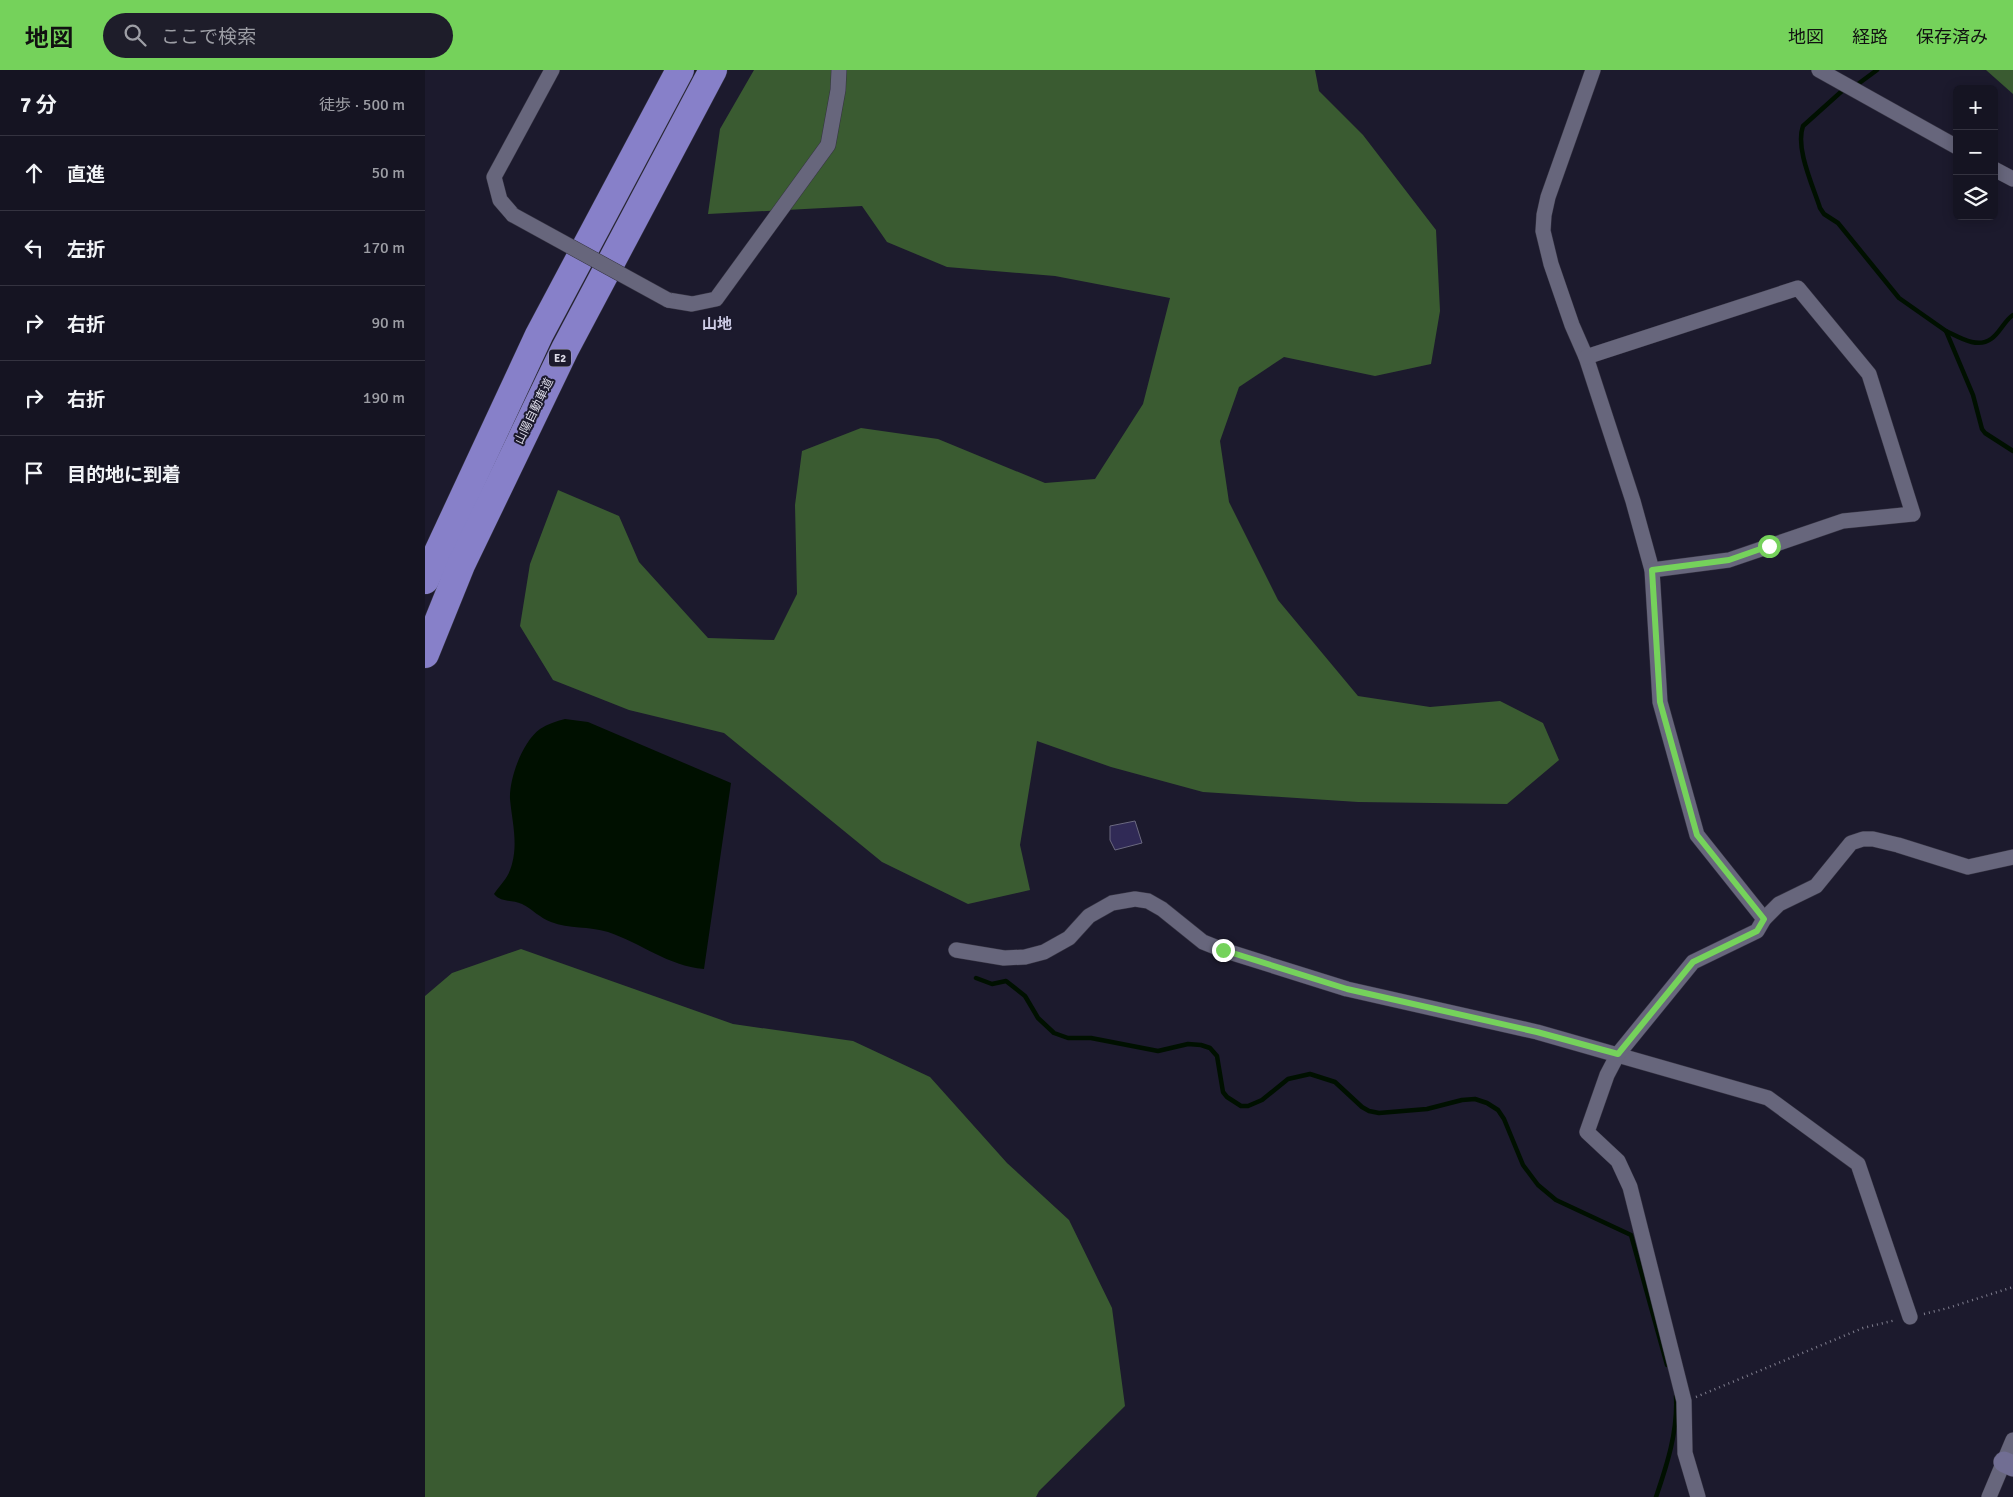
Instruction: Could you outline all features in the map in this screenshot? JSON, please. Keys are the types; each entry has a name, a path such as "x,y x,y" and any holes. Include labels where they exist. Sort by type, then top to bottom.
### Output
{"highway":[{"name":"E2","path":"425,580 539,335 681,70"},
{"name":"山陽自動車道","path":"425,654 461,565 552,374 713,70"}],"street":[{"path":"552,70 494,177 499,200 513,215 668,300 692,304 716,299 828,145 838,90 839,70"},
{"path":"1593,70 1548,197 1543,231 1551,264 1572,325 1586,357 1633,501 1652,570 1660,702 1697,835 1764,919"},
{"path":"1819,70 1953,145"},
{"path":"1998,171 2013,180"},
{"path":"1586,357 1798,288 1869,374 1913,514 1843,521 1729,560 1652,570"},
{"path":"1698,1497 1685,1453 1684,1401 1630,1187 1619,1161 1587,1132 1607,1075 1618,1054 1693,962 1757,931 1764,919 1779,904 1816,886 1851,843 1863,839 1898,845 1968,867 2013,857"},
{"path":"956,950 1004,958 1025,957 1044,952 1069,938 1089,916 1112,903 1135,899 1148,901 1162,909 1203,942 1223,950 1347,989 1537,1032 1768,1098 1858,1164 1910,1317"},
{"path":"1989,1497 2009,1464 2013,1440"}],"path":[{"path":"1684,1401 1863,1328 1948,1308 2013,1287"}],"green space":[{"path":"754,70 1315,70 1319,91 1363,135 1436,230 1440,311 1431,364 1375,376 1284,357 1239,387 1220,441 1229,502 1278,600 1358,696 1430,707 1500,701 1543,723 1559,760 1507,804 1358,802 1203,792 1111,767 1037,741 1020,845 1030,890 968,904 882,862 724,733 629,710 553,680 520,626 530,564 558,490 619,516 639,562 708,638 774,640 797,594 795,505 802,451 861,428 938,439 1045,483 1095,479 1143,404 1170,298 1055,276 947,267 887,242 862,206 708,214 720,129"},
{"path":"1986,70 2013,70 2013,94"},
{"path":"521,949 733,1024 853,1041 930,1077 1007,1163 1069,1220 1112,1308 1125,1406 1039,1491 1036,1497 425,1497 425,996 452,973"}],"shaded area":[{"path":"565,719 588,722 731,783 704,969 678,964 608,932 565,926 551,922 522,904 500,899 494,894 509,873 514,856 515,840 510,790 518,761 528,742 540,729"}],"building":[{"path":"1135,821 1142,843 1115,850 1110,840 1110,826"}],"waterway":[{"path":"1858,84 1877,70"},
{"path":"1842,91 1803,126 1801,135 1803,156 1820,208 1824,214 1838,223 1899,298 1946,331 1973,395 1982,429 1985,433 2013,451"},
{"path":"1946,331 1968,341 1986,342 2013,315"},
{"path":"976,978 992,984 1006,981 1025,996 1038,1018 1054,1033 1068,1038 1091,1038 1158,1051 1188,1044 1210,1048 1217,1056 1223,1092 1241,1106 1248,1106 1262,1100 1288,1079 1310,1074 1335,1082 1362,1107 1379,1113 1427,1109 1462,1100 1475,1099 1487,1103 1498,1110 1504,1119 1523,1165 1538,1185 1556,1200 1631,1235 1667,1365"},
{"path":"1656,1497 1668,1460 1673,1435 1676,1396"}],"district":[{"name":"山地","path":"717,324"}],"route":[{"path":"1223,950 1347,989 1537,1032 1618,1054 1693,962 1757,931 1764,919 1697,835 1660,702 1652,570 1729,560 1769,546"}]}
